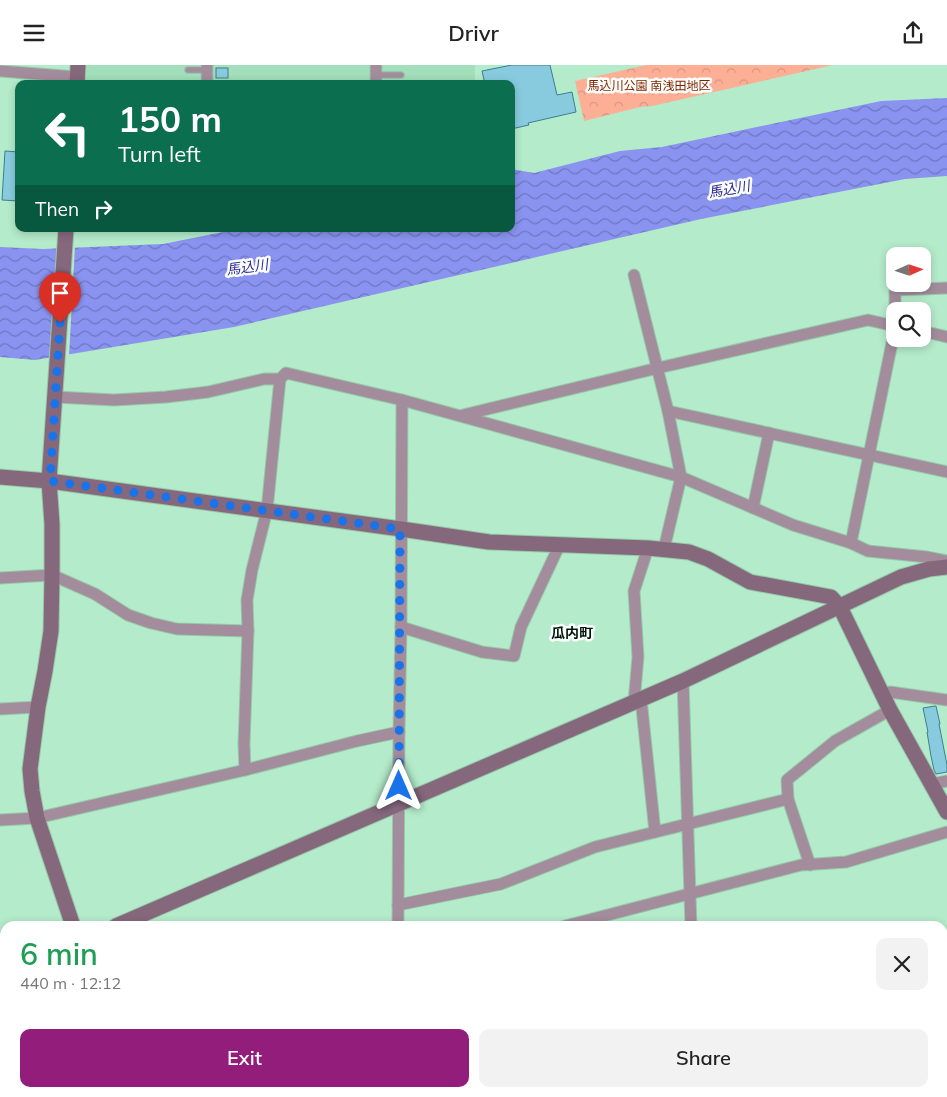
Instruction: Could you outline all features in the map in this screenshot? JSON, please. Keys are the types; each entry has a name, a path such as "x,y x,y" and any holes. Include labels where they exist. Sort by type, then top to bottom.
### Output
{"street":[{"path":"0,71 77,75"},
{"path":"66,232 50,481 52,523 51,631 30,769 37,818 71,921"},
{"path":"634,275 658,368 681,477 656,548 634,591 638,657 637,701 655,832"},
{"path":"895,302 895,290 947,288"},
{"path":"461,416 868,320 886,325"},
{"path":"931,333 947,337"},
{"path":"851,543 891,347"},
{"path":"245,770 247,600 252,570 267,511 280,379 286,373 402,400 681,477 793,525 851,543 868,551 947,561"},
{"path":"55,397 114,400 166,397 208,392 264,379 280,379"},
{"path":"398,921 402,400"},
{"path":"668,411 947,472"},
{"path":"753,508 769,433"},
{"path":"0,477 50,481 489,542 656,548 689,553 708,559 750,582 831,597 840,607 886,704 947,812"},
{"path":"401,627 482,652 514,655 522,627 560,545"},
{"path":"128,921 683,681 901,577 929,569 947,567"},
{"path":"0,578 52,575 95,594 128,615 151,623 177,629 248,631"},
{"path":"683,681 691,921"},
{"path":"810,865 788,799 787,780 835,741 886,704 890,692 947,700"},
{"path":"0,709 38,707"},
{"path":"0,820 37,818 245,770 398,732"},
{"path":"932,784 947,781"},
{"path":"398,905 501,884 595,847 788,799"},
{"path":"585,921 801,865 846,862 947,832"}],"lane":[{"path":"188,70 207,68"},
{"path":"376,75 402,75"}],"shaded area":[{"path":"85,65 202,65 202,80 84,80"},
{"path":"212,65 371,65 371,80 212,80"},
{"path":"381,65 475,65 475,80 381,80"}],"green space":[{"name":"馬込川公園 南浅田地区","path":"646,65 833,65 584,121 575,81"}],"water":[{"name":"馬込川","path":"947,98 947,176 905,179 701,219 234,327 35,360 0,357 0,247 43,249 163,244 223,232 515,232 515,170 534,173 620,151 662,147 881,101"}],"pier":[{"path":"72,246 75,246 69,357 65,357"}],"building":[{"path":"512,65 550,65 557,95 572,92 576,112 528,123 529,125 515,128 515,80 484,80 482,71"},
{"path":"216,68 228,68 228,78 216,78"},
{"path":"5,151 15,152 15,201 2,200"},
{"path":"936,706 947,772 936,774 923,708"}],"district":[{"name":"瓜内町","path":"572,633"}],"route":[{"path":"60,323 50,481 400,529 399,786"}]}
